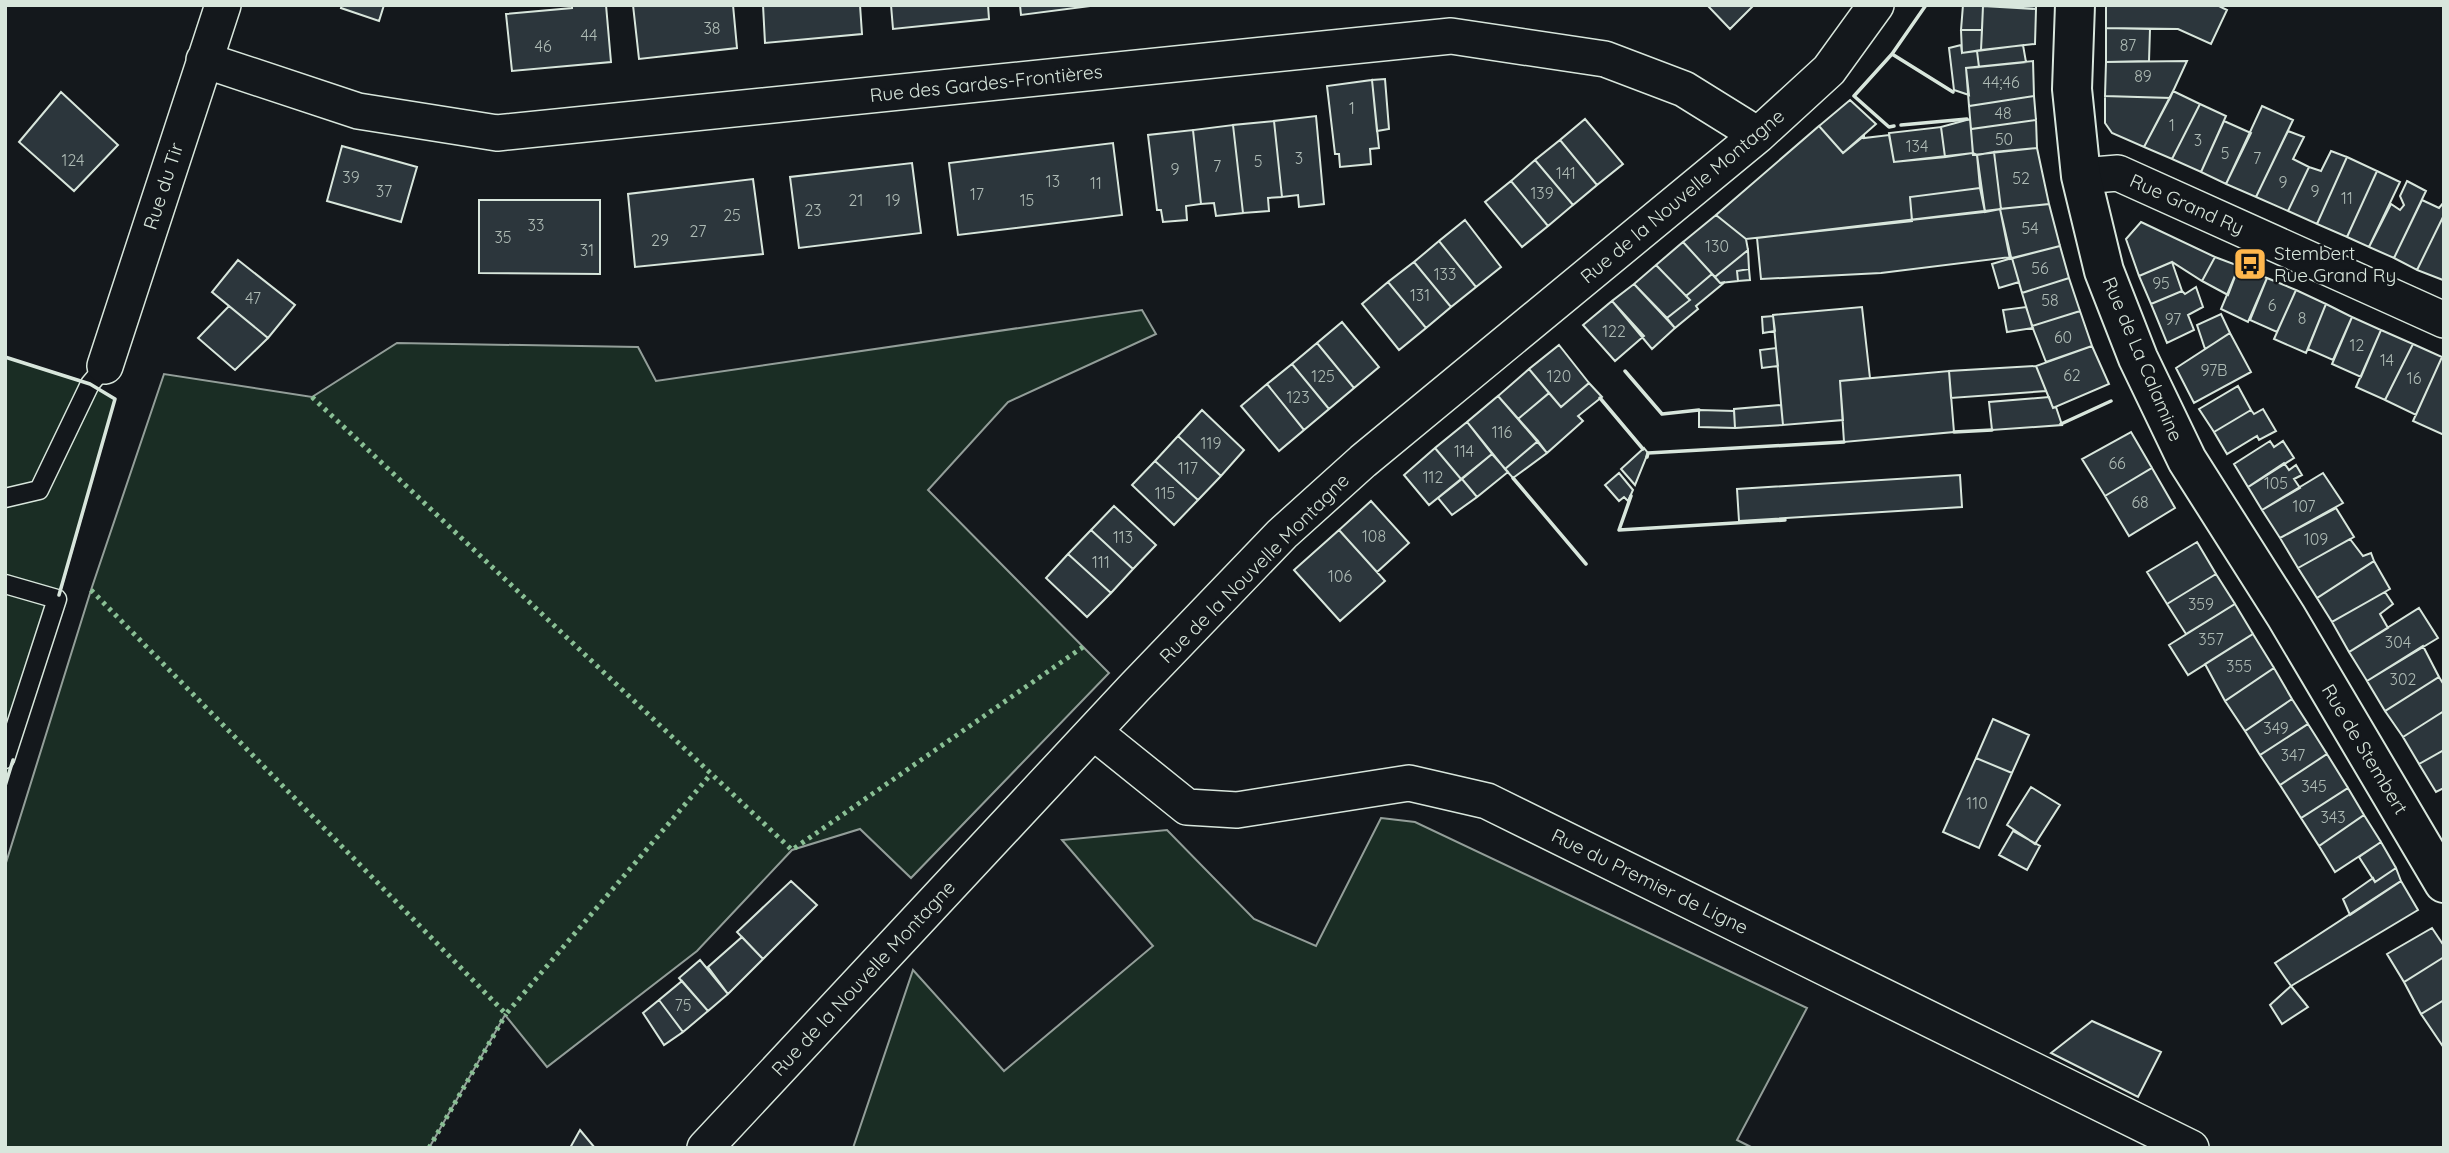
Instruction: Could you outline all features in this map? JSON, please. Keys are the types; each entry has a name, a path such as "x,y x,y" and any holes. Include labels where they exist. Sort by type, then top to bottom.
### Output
{"street":[{"name":"Rue du Tir","path":"105,366 223,5"},
{"name":"Rue de la Nouvelle Montagne","path":"705,1148 1095,733 1134,688 1282,534 1363,461 1758,135 1829,70 1876,5"},
{"name":"Rue de La Calamine","path":"2075,5 2072,89 2081,176 2104,271 2138,358 2187,460 2286,616"},
{"name":"Rue des Gardes-Frontières","path":"204,60 358,111 497,133 1451,36 1605,59 1684,89 1758,135"},
{"name":"Rue Grand Ry","path":"2081,176 2118,173 2444,320"},
{"name":"Rue de Stembert","path":"2286,616 2444,883"},
{"name":"Rue du Premier de Ligne","path":"1095,733 1187,807 1237,810 1409,783 1487,801 2191,1148"}],"lane":[{"path":"5,498 39,490 90,384 105,366"},
{"path":"5,584 57,599 5,759"}],"green space":[{"path":"1142,310 1156,334 1008,402 928,490 1109,673 911,878 860,829 792,850 697,951 547,1067 505,1015 429,1148 5,1148 5,866 91,590 164,374 312,397 397,343 638,347 656,381"},
{"path":"5,357 90,384 115,399 5,786"},
{"path":"1381,818 1415,822 1807,1008 1737,1140 1753,1148 853,1148 913,970 1004,1071 1153,946 1062,840 1167,830 1254,919 1316,946"}],"building":[{"path":"342,5 384,5 379,21 341,8"},
{"path":"572,5 606,5 611,62 512,71 506,14 572,8"},
{"path":"633,5 733,5 737,48 639,59"},
{"path":"763,5 860,5 862,34 765,43"},
{"path":"891,5 988,5 989,19 893,29"},
{"path":"1020,5 1098,5 1021,15"},
{"path":"1707,5 1754,5 1730,29"},
{"path":"1963,5 1983,6 1982,30 1961,30"},
{"path":"1979,5 2036,5 2036,9"},
{"path":"2106,5 2217,5 2227,10 2211,44 2178,29 2106,28"},
{"path":"1983,6 2036,9 2035,44 1981,50"},
{"path":"2106,28 2150,29 2149,61 2106,62"},
{"path":"1961,30 1982,30 1981,50 1962,53"},
{"path":"1961,45 1962,53 1977,51 1979,67 1966,68 1969,95 1954,90 1949,48"},
{"path":"2023,45 2026,62 1979,67 1977,51"},
{"path":"2033,61 2034,96 1969,106 1966,68"},
{"path":"2187,61 2170,98 2105,96 2106,62"},
{"path":"1385,79 1389,129 1377,131 1372,80"},
{"path":"1372,80 1379,148 1370,149 1371,164 1340,167 1339,154 1335,154 1327,86"},
{"path":"2173,91 2200,104 2172,159 2144,147"},
{"path":"61,92 118,145 74,191 19,142"},
{"path":"2034,96 2036,120 1971,129 1969,106"},
{"path":"2105,96 2170,98 2144,147 2112,133 2105,123"},
{"path":"1850,100 1876,124 1843,153 1819,126"},
{"path":"2200,104 2226,116 2201,172 2172,159"},
{"path":"2262,106 2293,120 2256,197 2226,184"},
{"path":"1316,116 1324,204 1299,207 1298,195 1282,197 1274,121"},
{"path":"1585,119 1623,164 1597,185 1560,140"},
{"path":"1970,119 1973,153 1945,157 1941,127"},
{"path":"2036,120 2037,148 1973,155 1971,129"},
{"path":"1274,121 1282,197 1268,198 1269,211 1243,213 1233,125"},
{"path":"2224,121 2251,133 2226,184 2201,172"},
{"path":"1233,125 1243,213 1216,216 1214,203 1201,204 1193,130"},
{"path":"1819,126 1843,153 1864,136 1889,135 1894,162 1973,153 1977,155 1980,188 1910,197 1912,221 1746,239 1716,215"},
{"path":"1941,127 1945,157 1894,162 1889,133"},
{"path":"1193,130 1201,204 1186,206 1187,220 1163,222 1161,210 1157,210 1148,135"},
{"path":"2288,131 2304,137 2293,159 2309,167 2288,211 2256,197"},
{"path":"1560,140 1597,185 1573,205 1535,160"},
{"path":"1113,143 1122,215 958,235 949,163"},
{"path":"342,146 417,167 401,222 327,201"},
{"path":"2037,148 2049,204 2001,209 1994,152"},
{"path":"2331,151 2347,157 2317,224 2288,211 2309,167 2321,171"},
{"path":"1994,152 2001,209 1985,212 1977,155"},
{"path":"2347,157 2377,171 2347,237 2317,224"},
{"path":"1535,160 1573,205 1548,226 1511,181"},
{"path":"912,163 921,233 799,248 790,177"},
{"path":"2377,171 2400,182 2369,247 2347,237"},
{"path":"753,179 763,254 635,267 628,194"},
{"path":"1511,181 1548,226 1522,247 1485,202"},
{"path":"2407,181 2426,191 2394,258 2369,247 2391,204 2400,210 2404,205 2400,196"},
{"path":"1980,188 1985,212 1912,220 1910,197"},
{"path":"479,200 600,200 600,274 479,273"},
{"path":"2422,200 2439,208 2444,202 2444,215 2417,270 2394,258"},
{"path":"2049,204 2060,246 2010,259 2000,209"},
{"path":"2000,209 2011,257 1881,273 1761,279 1757,238"},
{"path":"1716,215 1746,239 1748,250 1715,277 1683,242"},
{"path":"2444,215 2444,279 2443,280 2417,270"},
{"path":"1465,220 1501,267 1476,287 1439,241"},
{"path":"2141,222 2215,257 2202,281 2172,262 2139,276 2126,239"},
{"path":"1439,241 1476,287 1451,307 1414,262"},
{"path":"1683,242 1712,274 1686,296 1656,265"},
{"path":"2060,246 2069,278 2022,293 2012,258"},
{"path":"1748,250 1749,269 1737,271 1738,281 1720,283 1715,277"},
{"path":"2215,257 2239,266 2228,295 2202,281"},
{"path":"2012,258 2019,282 1999,288 1992,264"},
{"path":"238,260 295,305 268,338 212,292"},
{"path":"1414,262 1451,307 1426,328 1388,282"},
{"path":"2172,262 2182,291 2151,304 2139,276"},
{"path":"1656,265 1690,300 1667,318 1634,284"},
{"path":"2239,266 2267,278 2248,322 2221,309"},
{"path":"1749,269 1750,280 1738,281 1737,271"},
{"path":"1712,274 1720,283 1725,282 1675,328 1667,318 1690,300 1686,296"},
{"path":"2069,278 2080,311 2032,326 2022,293"},
{"path":"2267,278 2296,290 2277,332 2250,320"},
{"path":"1388,282 1426,328 1399,350 1362,304"},
{"path":"1634,284 1675,328 1652,349 1612,301"},
{"path":"2196,287 2203,307 2188,315 2194,330 2167,343 2151,304 2182,291 2185,294"},
{"path":"2296,290 2326,304 2306,353 2274,339"},
{"path":"1612,301 1644,336 1615,361 1583,325"},
{"path":"2326,304 2352,317 2333,360 2308,349"},
{"path":"229,306 268,338 235,370 198,338"},
{"path":"1862,307 1870,378 1840,381 1843,420 1783,425 1773,315"},
{"path":"2026,307 2033,328 2007,332 2003,310"},
{"path":"2080,311 2092,346 2046,362 2032,326"},
{"path":"2221,314 2230,333 2205,349 2197,325"},
{"path":"1773,316 1775,331 1763,333 1762,317"},
{"path":"2352,317 2381,330 2361,377 2332,364"},
{"path":"1342,322 1379,367 1354,388 1317,343"},
{"path":"2381,330 2413,344 2385,400 2356,387"},
{"path":"2230,333 2251,372 2194,403 2176,368"},
{"path":"1317,343 1354,388 1329,409 1292,364"},
{"path":"2413,344 2442,357 2416,415 2385,400"},
{"path":"1559,345 1589,383 1561,407 1529,369"},
{"path":"2092,346 2109,384 2053,408 2036,366"},
{"path":"1776,348 1778,366 1762,368 1760,350"},
{"path":"2442,357 2444,358 2444,435 2413,421"},
{"path":"1292,364 1329,409 1304,430 1267,384"},
{"path":"2036,366 2046,391 1951,398 1949,371"},
{"path":"1529,369 1549,393 1518,419 1498,396"},
{"path":"1949,371 1954,432 1844,442 1840,381"},
{"path":"1589,383 1602,397 1578,416 1583,421 1547,453 1518,419 1549,393 1561,407"},
{"path":"1267,384 1304,430 1279,451 1241,406"},
{"path":"2238,386 2251,410 2214,432 2199,409"},
{"path":"1498,396 1538,441 1505,469 1467,422"},
{"path":"2049,397 2053,408 2056,407 2062,425 1992,430 1989,402"},
{"path":"1781,405 1783,425 1735,428 1734,409"},
{"path":"2263,409 2276,431 2259,440 2257,436 2227,454 2214,432 2251,410 2254,414"},
{"path":"1202,410 1244,450 1221,476 1178,436"},
{"path":"1699,410 1734,411 1735,428 1699,427"},
{"path":"1467,422 1492,454 1461,479 1435,448"},
{"path":"2131,432 2152,468 2105,496 2082,459"},
{"path":"1178,436 1221,476 1198,500 1155,461"},
{"path":"1538,441 1547,453 1513,478 1505,469"},
{"path":"2270,441 2274,447 2283,441 2294,458 2248,487 2234,464"},
{"path":"1435,448 1461,479 1429,505 1404,475"},
{"path":"1644,448 1648,453 1635,485 1621,469"},
{"path":"1492,454 1508,472 1477,497 1462,479"},
{"path":"1155,461 1198,500 1174,525 1132,485"},
{"path":"2284,463 2289,470 2296,465 2302,475 2294,479 2300,488 2262,510 2248,487"},
{"path":"2152,468 2175,508 2129,536 2105,496"},
{"path":"1619,473 1633,490 1628,501 1624,497 1619,501 1605,485"},
{"path":"2323,473 2343,503 2280,538 2262,510"},
{"path":"1960,475 1962,507 1739,521 1737,489"},
{"path":"1462,479 1477,497 1452,515 1438,498"},
{"path":"1371,501 1409,543 1377,572 1339,530"},
{"path":"1114,506 1156,545 1133,569 1091,530"},
{"path":"2336,508 2354,537 2298,568 2280,538"},
{"path":"1091,530 1133,569 1111,593 1068,554"},
{"path":"1339,530 1385,581 1340,621 1294,570"},
{"path":"2350,539 2363,556 2371,553 2374,561 2317,598 2298,568"},
{"path":"2197,542 2216,574 2167,604 2147,572"},
{"path":"1068,554 1111,593 1087,617 1046,578"},
{"path":"2374,561 2390,589 2332,622 2317,598"},
{"path":"2216,574 2235,604 2186,634 2167,604"},
{"path":"2385,592 2393,604 2380,614 2388,628 2349,652 2332,622"},
{"path":"2235,604 2253,634 2188,675 2169,645"},
{"path":"2419,608 2438,638 2367,681 2349,652"},
{"path":"2253,634 2274,668 2225,701 2205,664"},
{"path":"2423,646 2439,677 2385,711 2367,681"},
{"path":"2274,668 2292,699 2245,731 2225,701"},
{"path":"2439,677 2444,685 2444,711 2403,737 2385,711"},
{"path":"2292,699 2308,724 2260,755 2245,731"},
{"path":"2444,711 2444,750 2419,764 2403,737"},
{"path":"1993,719 2029,735 2012,773 1976,758"},
{"path":"2308,724 2327,754 2280,785 2260,755"},
{"path":"2444,750 2444,788 2436,792 2419,764"},
{"path":"2327,754 2348,788 2301,818 2280,785"},
{"path":"1976,758 2012,773 1979,848 1943,832"},
{"path":"2031,787 2060,805 2035,844 2007,825"},
{"path":"2348,788 2364,815 2319,846 2301,818"},
{"path":"2364,815 2381,842 2335,872 2319,846"},
{"path":"2013,831 2040,846 2027,870 1999,855"},
{"path":"2381,842 2396,868 2375,882 2359,857"},
{"path":"2396,868 2401,881 2350,915 2343,899 2373,878 2375,882"},
{"path":"791,881 817,905 763,959 737,932"},
{"path":"2401,881 2418,910 2291,986 2275,963"},
{"path":"2432,928 2444,946 2444,957 2404,982 2387,954"},
{"path":"742,937 763,959 728,994 708,967"},
{"path":"2444,957 2444,1000 2421,1014 2404,982"},
{"path":"700,960 728,994 708,1011 679,978"},
{"path":"682,981 708,1011 683,1032 659,1000"},
{"path":"2291,986 2308,1007 2282,1024 2270,1005"},
{"path":"659,1000 683,1032 664,1045 643,1013"},
{"path":"2444,1000 2444,1048 2421,1014"},
{"path":"2092,1021 2161,1052 2138,1097 2051,1053"},
{"path":"580,1130 595,1148 570,1148"}],"hedge":[{"path":"312,397 792,850 1083,647"},
{"path":"91,590 506,1014 711,774"},
{"path":"429,1148 506,1014"}],"wall":[{"path":"1894,126 1889,127 1854,96 1892,54 1926,5"},
{"path":"1892,54 1953,92"},
{"path":"1901,125 1967,119"},
{"path":"5,357 90,384 115,399 59,595"},
{"path":"1625,371 1662,414 1699,410"},
{"path":"1600,398 1643,449"},
{"path":"2061,424 2111,401"},
{"path":"1954,432 1992,430"},
{"path":"1647,457 1648,453 1844,442"},
{"path":"1513,478 1586,564"},
{"path":"1631,496 1619,530 1785,520"},
{"path":"5,786 13,760"}],"place":[{"name":"Stembert Rue Grand Ry","path":"2250,264"}]}
